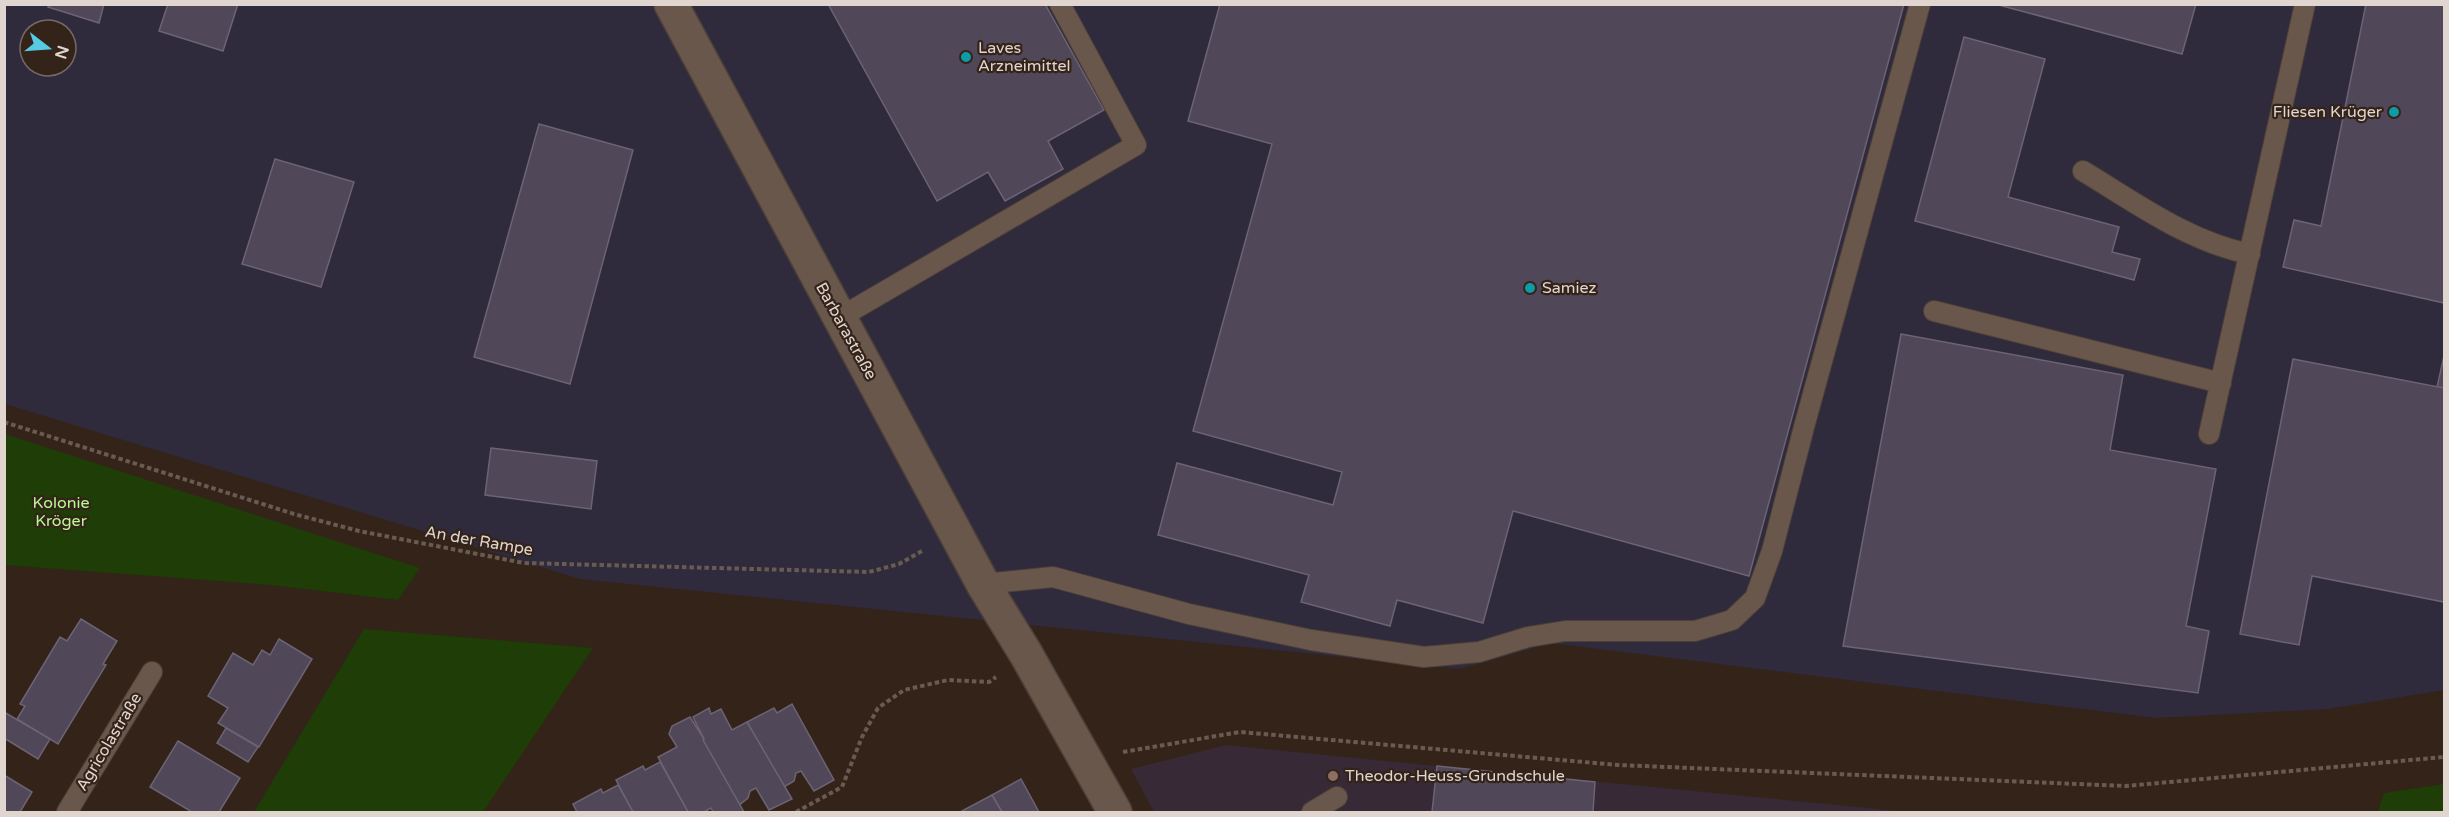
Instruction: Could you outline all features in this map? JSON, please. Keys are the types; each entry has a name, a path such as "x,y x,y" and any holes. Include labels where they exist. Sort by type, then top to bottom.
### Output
{"street":[{"name":"Barbarastraße","path":"671,4 838,318 956,530 982,584 1026,654 1115,813"}],"lane":[{"path":"838,318 1136,145 1060,4"},
{"path":"982,584 1053,577 1189,614 1311,640 1424,657 1479,652 1528,637 1565,631 1695,631 1732,620 1755,598 1772,551 1920,4"},
{"path":"2210,434 2305,4"},
{"path":"2083,171 2176,227 2226,250 2250,254"},
{"path":"1934,311 2221,383"},
{"name":"Agricolastraße","path":"67,813 152,672"},
{"path":"1312,813 1338,798"}],"path":[{"name":"An der Rampe","path":"4,422 305,517 359,531 524,563 869,572 899,564 956,530"},
{"path":"796,813 842,787 862,737 878,708 904,690 948,680 989,682 1026,654"},
{"path":"1084,758 1240,732 1618,765 2126,786 2445,757"}],"shaded area":[{"path":"4,5 2444,5 2444,690 2328,709 2156,718 1551,643 1460,669 580,579 5,404"},
{"name":"Theodor-Heuss-Grundschule","path":"1226,745 1910,812 1154,812 1131,769"}],"green space":[{"name":"Kolonie Kröger","path":"4,434 420,568 398,600 271,585 5,565"},
{"path":"364,629 593,648 483,812 254,812"},
{"path":"2444,784 2444,812 2378,812 2384,793"}],"building":[{"path":"49,4 104,4 99,23 48,7"},
{"path":"168,4 238,4 223,51 159,31"},
{"name":"Laves Arzneimittel","path":"828,4 1045,4 1104,110 1048,141 1063,169 1005,201 988,172 937,201"},
{"name":"Samiez","path":"1220,4 1904,4 1749,576 1513,511 1483,623 1397,600 1390,626 1301,602 1309,575 1158,535 1177,463 1333,505 1342,472 1193,431 1272,144 1188,121"},
{"path":"1995,4 2196,4 2182,54"},
{"name":"Fliesen Krüger","path":"2366,4 2444,4 2444,303 2283,267 2294,220 2321,226"},
{"path":"1964,37 2045,59 2008,197 2119,227 2112,252 2140,259 2134,280 1915,221"},
{"path":"539,124 633,150 570,384 474,357"},
{"path":"275,159 354,182 321,287 242,264"},
{"path":"1901,334 2123,375 2110,450 2216,469 2186,626 2209,631 2198,693 1843,646"},
{"path":"2444,356 2444,388 2437,387"},
{"path":"2293,359 2444,388 2444,602 2312,576 2299,645 2240,634"},
{"path":"491,448 597,461 591,509 485,495"},
{"path":"81,619 117,641 103,664 106,665 58,744 17,719 25,706 20,704 60,637 67,641"},
{"path":"279,639 312,659 259,747 218,723 228,708 208,696 233,653 253,665 262,650 270,655"},
{"path":"792,704 834,780 814,791 801,771 796,773 794,781 784,787 747,722 774,708 777,713"},
{"path":"709,708 711,714 721,709 732,730 747,722 792,799 769,810 756,788 750,791 748,798 739,805 693,717"},
{"path":"4,712 50,739 38,759 4,738"},
{"path":"690,717 744,812 713,812 711,808 704,812 688,812 658,757 677,747 669,734 672,726"},
{"path":"226,728 258,747 248,762 217,743"},
{"path":"178,741 240,778 219,812 192,812 150,787"},
{"path":"660,762 688,812 633,812 616,780 643,766 645,770"},
{"path":"1437,766 1595,782 1593,812 1432,812"},
{"path":"4,775 32,792 20,812 4,812"},
{"path":"1021,779 1039,812 1002,812 992,795"},
{"path":"618,785 633,812 577,812 573,804 601,789 603,793"},
{"path":"992,795 1002,812 962,811"}],"place":[{"name":"Laves Arzneimittel","path":"966,57"},
{"name":"Fliesen Krüger","path":"2394,112"},
{"name":"Samiez","path":"1530,288"},
{"name":"Theodor-Heuss-Grundschule","path":"1333,776"}]}
